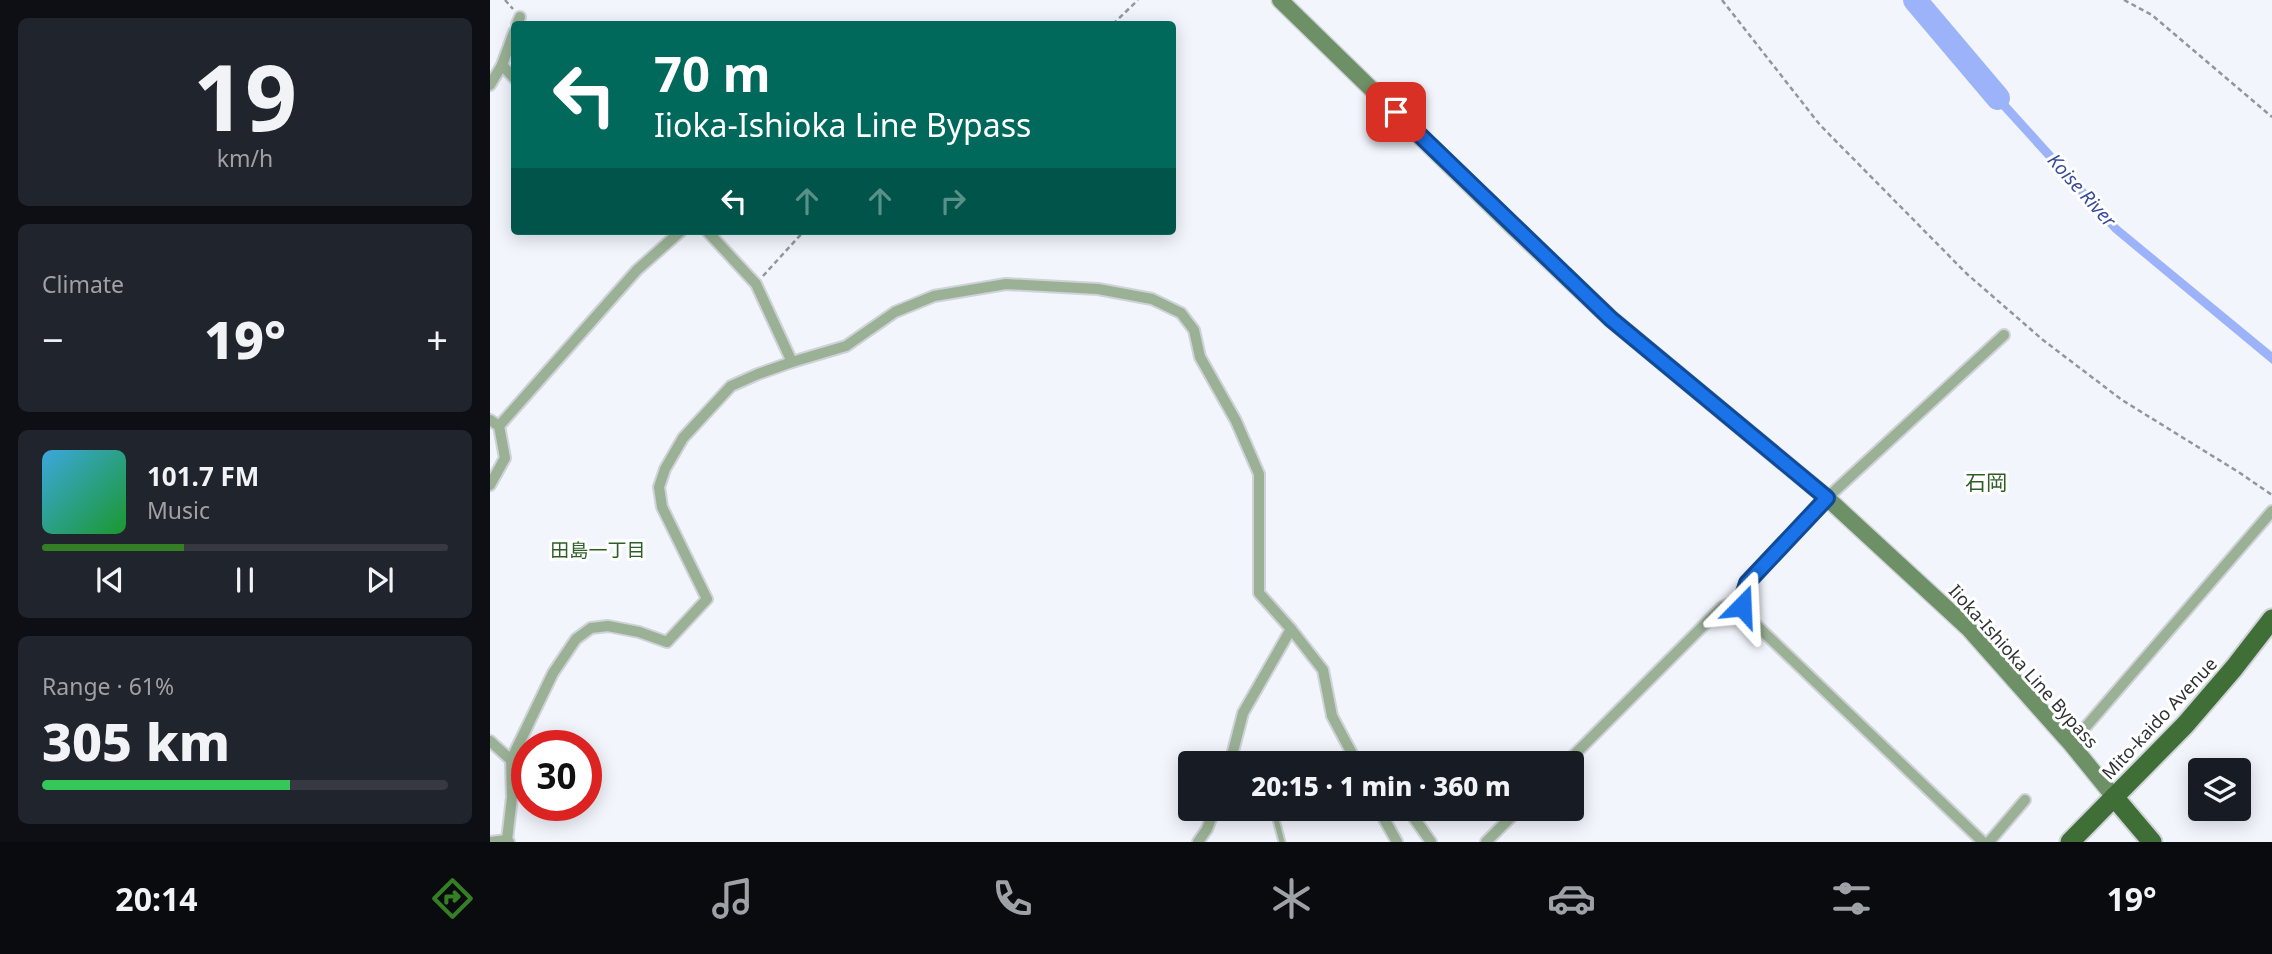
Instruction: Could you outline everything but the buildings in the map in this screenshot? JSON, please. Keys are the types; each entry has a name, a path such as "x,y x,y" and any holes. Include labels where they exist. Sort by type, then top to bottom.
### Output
{"highway":[{"name":"Mito-kaido Avenue","path":"2070,842 2185,724 2235,668 2272,619"},
{"path":"2114,797 2152,842"}],"main road":[{"name":"Iioka-Ishioka Line Bypass","path":"1280,0 1611,319 1827,498 1968,628 2071,744 2114,797"}],"street":[{"path":"490,85 502,65 511,40"},
{"path":"502,65 511,75"},
{"path":"490,485 505,458 494,423 637,270 676,235"},
{"path":"711,235 756,284 792,362"},
{"path":"525,730 553,673 576,639 591,628 608,626 639,632 667,642 707,599 662,507 659,487 665,469 683,438 731,386 792,362 846,346 895,312 934,296 1006,284 1098,289 1152,299 1181,313 1194,330 1200,357 1236,421 1259,474 1259,593 1292,629 1323,670 1332,716 1351,751"},
{"path":"1983,842 1751,620 1742,606 1742,599 1747,583 1827,498 2004,335"},
{"path":"2071,744 2272,511"},
{"path":"1578,751 1722,607 1742,599"},
{"path":"1233,751 1243,713 1292,629"},
{"path":"490,741 511,760"},
{"path":"1989,842 2025,800"},
{"path":"490,842 508,841 511,808"},
{"path":"1198,842 1210,821"},
{"path":"1385,821 1397,842"},
{"path":"1416,821 1431,842"},
{"path":"1486,842 1507,821"}],"lane":[{"path":"1276,821 1282,842"}],"path":[{"path":"1116,21 1138,0"},
{"path":"1722,0 1820,125 1967,274 2043,340 2122,400 2272,495"},
{"path":"2124,0 2152,15 2272,117"},
{"path":"756,284 800,235"}],"water":[{"path":"1980,72 2119,226 2272,352 2272,364 2113,232 1973,78"}],"waterway":[{"name":"Koise River","path":"1915,0 1998,98"}],"district":[{"name":"石岡","path":"1986,482"},
{"name":"田島一丁目","path":"598,550"}],"route":[{"path":"1396,112 1611,319 1827,498 1747,583 1742,606"}]}
